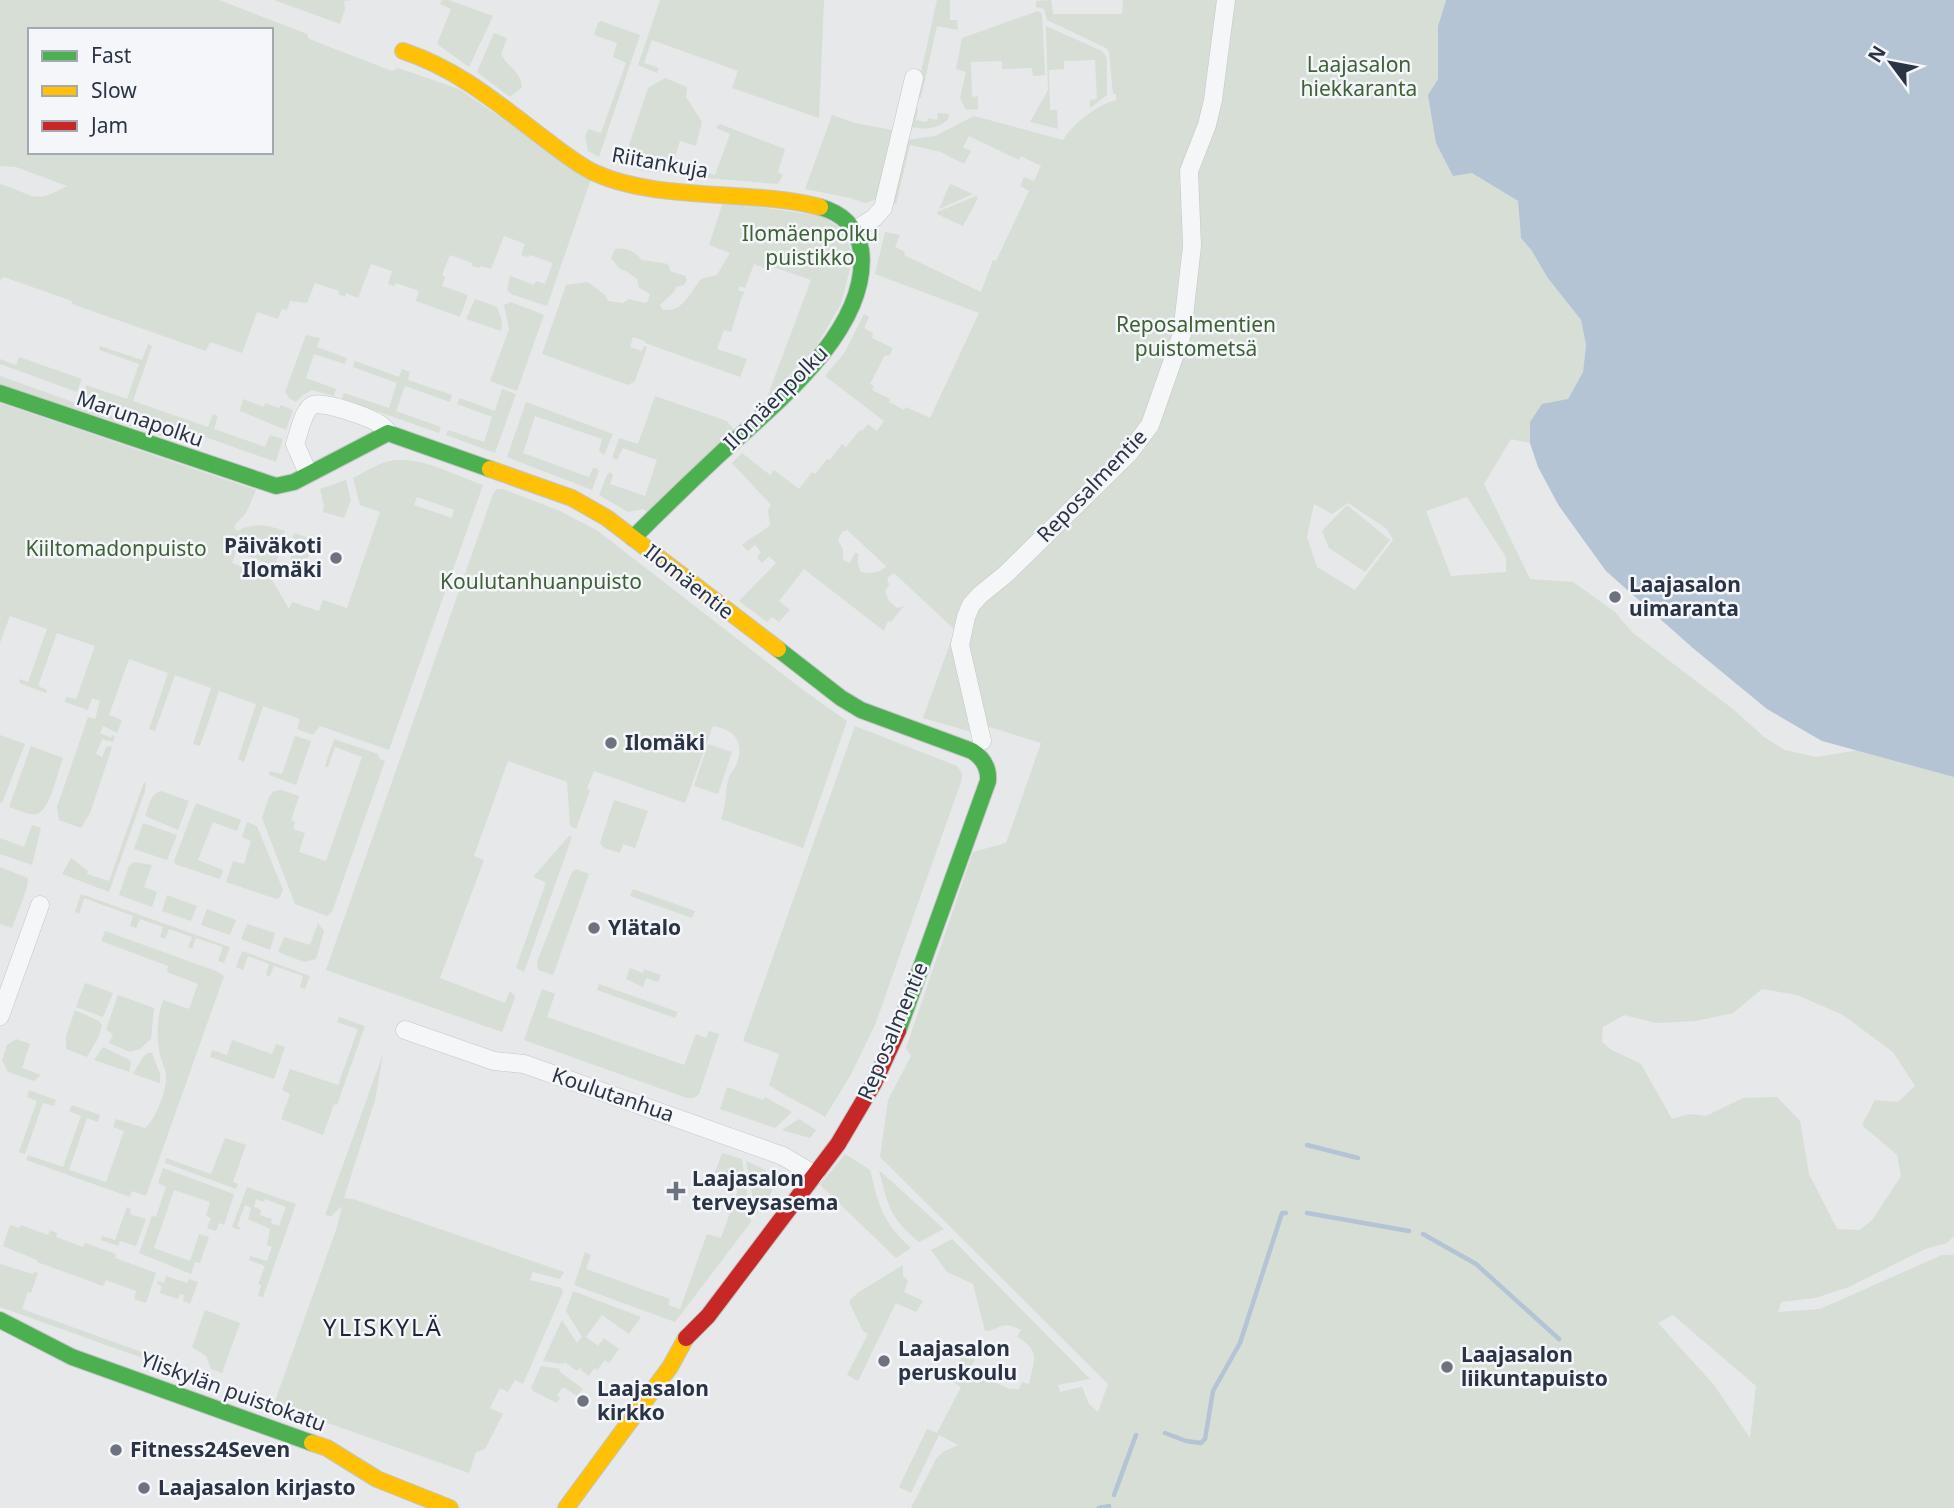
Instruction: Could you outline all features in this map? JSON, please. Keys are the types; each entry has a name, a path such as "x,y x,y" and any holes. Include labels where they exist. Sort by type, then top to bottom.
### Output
{"street":[{"name":"Reposalmentie","path":"566,1508 670,1367 681,1343 692,1328 708,1316 859,1111 901,1023 988,782 960,645 962,630 971,605 1064,518 1138,443 1150,425 1178,350 1189,285 1192,246 1189,171 1204,134 1213,100 1226,0"},
{"name":"Riitankuja","path":"403,51 437,61 563,152 600,175 643,186 819,206 841,216 855,230"},
{"path":"855,230 874,218 883,208 914,78"},
{"name":"Ilomäenpolku","path":"633,538 797,383 823,354 846,315 854,294 862,250 855,230"},
{"name":"Marunapolku","path":"0,393 267,484 285,485 308,473"},
{"name":"Ilomäentie","path":"308,473 295,444 307,411 313,405 321,403 380,424 388,433 572,498 607,518 841,698 861,710 980,747"},
{"path":"308,473 388,433"},
{"path":"0,1016 40,905"},
{"name":"Koulutanhua","path":"405,1030 494,1061 524,1064 701,1126 783,1156 814,1175"},
{"name":"Yliskylän puistokatu","path":"0,1320 72,1357 327,1448 377,1479 450,1508"}],"green space":[{"path":"0,0 219,0 392,71 398,68 459,89 591,179 547,306 511,294 507,290 510,276 534,285 536,281 545,284 553,263 530,255 521,255 525,244 504,236 491,269 472,266 472,263 450,255 442,275 445,277 442,286 468,295 460,317 416,301 419,291 396,283 394,286 388,284 392,271 371,264 358,298 346,293 345,297 338,294 339,291 315,283 307,303 290,301 287,310 282,309 278,319 257,312 242,353 210,342 206,351 4,277 0,280 0,184 39,197 67,186 16,167 0,166"},
{"path":"274,0 352,0 344,1 345,9 340,24"},
{"path":"442,0 493,16 469,67 437,44 451,9 440,4"},
{"path":"660,0 824,0 819,118 732,88 738,71 652,40 644,63 659,68 657,73 638,65"},
{"path":"937,0 950,0 950,20 957,20 958,30 937,26 921,98 916,95"},
{"name":"Reposalmentien puistometsä","path":"1051,0 1053,14 1122,14 1123,0 1446,0 1438,26 1438,79 1428,95 1472,173 1518,201 1521,238 1581,320 1586,345 1583,372 1568,399 1530,422 1530,443 1511,439 1484,484 1530,579 1573,582 1615,612 1633,633 1734,710 1764,737 1785,750 1816,757 1859,750 1954,777 1954,1236 1947,1243 1925,1249 1849,1287 1815,1298 1781,1302 1778,1312 1820,1309 1942,1255 1954,1255 1954,1508 911,1508 936,1459 943,1452 958,1445 939,1435 911,1493 899,1487 927,1429 937,1433 961,1387 950,1380 967,1346 979,1352 969,1371 1010,1389 1019,1389 1022,1382 1029,1384 1034,1362 1030,1346 1017,1337 1021,1330 1004,1325 985,1331 973,1284 947,1272 931,1250 952,1239 1090,1379 1058,1385 1060,1392 1082,1387 1089,1404 1098,1412 1108,1384 880,1157 888,1100 911,1056 906,1048 973,852 1006,843 1041,743 990,727 975,733 923,718 955,630 894,573 887,578 889,585 885,592 889,601 897,608 904,606 891,622 888,621 884,631 804,569 779,601 790,610 779,622 772,617 767,622 739,601 776,563 769,556 762,563 757,557 761,552 755,545 748,551 742,545 770,525 768,510 771,505 732,463 742,453 770,475 774,470 799,489 812,472 815,474 842,444 846,447 868,424 877,431 884,421 825,376 845,352 864,314 869,317 864,328 873,333 872,338 893,348 889,356 885,355 870,384 874,386 872,390 904,410 906,407 930,418 979,313 875,274 885,232 900,235 895,247 905,252 904,255 981,292 993,260 996,261 1029,191 1020,186 1024,177 1034,181 1041,166 1021,156 1019,160 969,136 963,147 971,151 964,164 941,152 910,145 896,205 892,200 906,140 935,136 974,116 1063,140 1086,116 1116,100 1116,94 1113,94 1109,52 1106,48 1047,20 1044,9 1036,7 1036,1","holes":["1467,497 1506,557 1506,572 1451,576 1426,511","1348,503 1387,529 1393,540 1355,590 1317,567 1307,537 1314,504 1332,514","847,530 886,567 880,571 861,572 858,553 855,553 850,563 843,560 843,549 838,540 842,532","1762,989 1797,995 1843,1015 1893,1052 1915,1086 1898,1102 1875,1100 1862,1125 1897,1155 1901,1176 1873,1219 1860,1230 1837,1229 1809,1174 1800,1121 1777,1097 1743,1098 1706,1116 1689,1114 1672,1119 1641,1064 1610,1049 1602,1042 1603,1027 1624,1015 1656,1023 1696,1021 1733,1013","1673,1315 1756,1386 1750,1438 1714,1385 1658,1323"]},
{"path":"1038,11 1042,14 1045,75 1033,76 1032,68 1002,69 1002,61 971,62 972,97 978,96 978,109 966,110 960,98 966,72 956,69 962,38"},
{"path":"601,21 640,35 599,157 588,151 585,136 588,129 601,133 626,63 613,57 617,43 594,35"},
{"path":"1046,26 1102,51 1107,58 1107,95 1090,108 1090,100 1097,99 1095,60 1064,61 1064,69 1049,70 1050,110 1057,110 1058,129 1030,122 1048,90"},
{"path":"494,33 507,38 501,54 521,81 522,87 510,97 477,72"},
{"path":"665,78 687,87 686,97 702,122 696,146 680,141 673,162 684,167 686,164 688,168 682,175 643,171 610,161 613,150 626,154 648,88"},
{"path":"915,108 918,109 916,120 937,120 938,113 949,114 948,120 930,128 911,127"},
{"path":"832,115 855,123 898,131 882,197 865,203 805,189"},
{"path":"720,124 785,149 778,172 783,175 778,184 696,177 698,170 715,175 730,134 716,128"},
{"path":"951,184 973,194 939,209 949,186"},
{"path":"976,196 978,198 963,226 937,214 937,212"},
{"name":"Ilomäenpolku puistikko","path":"723,202 822,216 844,231 853,257 841,304 815,348 766,400 811,280 770,266 769,270 754,264 745,288 740,286 738,290 745,292 731,332 724,330 717,349 747,359 740,377 633,337 630,347 642,351 644,346 647,347 635,381 628,385 542,354 566,285 588,282 605,295 608,301 648,301 650,294 639,288 637,279 620,269 611,258 615,249 630,251 642,260 668,264 670,271 685,276 687,280 684,285 676,287 660,305 662,309 675,309 680,306 701,279 717,275 730,253 709,245"},
{"path":"475,299 497,307 502,321 501,331 466,319"},
{"path":"511,302 544,315 517,391 490,381 509,329 504,305"},
{"path":"306,335 320,338 317,347 347,358 345,364 314,354 306,378 336,389 334,396 312,390 296,402 285,392"},
{"path":"148,344 152,346 133,401 208,427 213,414 218,416 214,429 265,447 270,435 283,439 276,462 84,394 86,385 127,399 139,364 99,350 100,346 142,360"},
{"path":"19,357 82,379 77,392 0,364 0,359 16,365"},
{"path":"355,361 399,377 402,369 410,372 408,380 452,395 450,402 405,386 396,411 441,427 439,433 342,399 344,393 389,408 397,383 353,367"},
{"path":"0,376 185,442 186,444 0,385"},
{"path":"502,389 516,394 495,453 446,435 448,430 484,442 492,417 457,404 460,398 495,411"},
{"path":"655,396 727,421 734,430 647,512 643,509 628,512 599,495 610,472 613,475 610,484 645,496 657,460 623,448 617,460 613,455 619,438 638,444"},
{"path":"243,399 264,407 265,403 293,410 286,430 240,411"},
{"path":"526,402 613,434 604,455 599,451 602,439 535,416 523,453 589,477 593,468 597,468 599,471 592,490 507,457"},
{"name":"Kiiltomadonpuisto","path":"0,403 256,490 246,513 234,526 237,531 261,525 285,531 275,566 236,552 232,563 271,578 289,609 292,602 319,611 323,600 347,608 380,512 360,505 353,478 387,462 409,460 431,465 483,485 389,750 320,726 313,735 297,729 300,719 263,706 244,762 238,759 256,704 219,691 200,746 193,744 211,688 175,675 155,731 149,729 168,673 129,659 109,715 122,720 117,733 103,726 100,733 115,737 113,742 102,739 96,754 102,757 107,746 112,747 90,813 81,828 59,820 57,807 88,717 95,719 100,701 92,698 88,710 65,702 66,697 76,699 95,646 57,633 38,686 47,690 46,693 19,683 20,679 28,682 47,629 10,616 0,643","holes":["417,497 454,510 452,518 414,505"]},
{"path":"346,480 351,500 344,518 323,512 320,489"},
{"name":"Koulutanhuanpuisto","path":"497,489 560,511 598,531 847,721 803,848 721,819 730,774 739,758 739,744 733,734 721,728 713,726 685,803 594,771 576,829 570,826 567,782 508,761 474,856 484,860 440,978 505,1003 510,991 515,998 502,1032 326,970"},
{"path":"1347,505 1390,540 1365,572 1329,548 1322,531"},
{"path":"294,533 314,540 302,575 291,571"},
{"path":"855,726 957,766 962,773 962,779 875,1025 850,1076 825,1117 769,1085 779,1054 743,1041"},
{"path":"0,735 25,744 2,803 0,803"},
{"path":"295,736 311,741 296,785 269,775 270,771 282,774"},
{"path":"334,739 378,754 380,759 385,761 332,912 327,916 295,904 262,818 269,797 274,791 281,790 299,796 291,820 295,822 293,829 305,833 299,852 326,861 362,757 335,747 328,767 325,766"},
{"path":"708,744 732,752 718,794 694,786"},
{"path":"31,746 63,758 46,806 37,814 9,807"},
{"path":"144,782 145,791 109,892 62,874 71,858 88,871 87,874 109,881"},
{"path":"161,791 189,801 178,830 145,816 152,798"},
{"path":"614,800 648,811 635,848 623,844 620,853 604,848 600,843"},
{"path":"196,803 241,820 237,831 213,822 198,860 223,870 220,879 175,864 174,861"},
{"path":"247,822 257,826 283,890 276,899 226,882 233,861 244,864 251,841 242,837"},
{"path":"143,823 177,835 167,860 134,849"},
{"path":"32,825 41,828 32,865 0,854 0,838 24,847"},
{"path":"569,836 572,837 524,972 516,968 546,882 533,877"},
{"path":"134,862 152,865 144,887 157,892 152,907 119,895 129,866"},
{"path":"0,867 28,878 12,928 0,924"},
{"path":"576,869 589,874 553,975 538,970 537,962 572,872"},
{"path":"633,889 695,911 692,918 630,896"},
{"path":"81,894 230,947 224,963 218,961 223,947 196,938 192,949 188,947 192,937 169,929 165,939 160,937 163,927 140,919 136,928 130,926 133,916 84,898 79,914 75,912"},
{"path":"167,895 197,906 191,921 162,911"},
{"path":"207,909 236,920 230,935 201,925"},
{"path":"318,923 324,931 316,959 304,962 278,952 284,937 310,945"},
{"path":"247,924 275,933 270,950 241,939"},
{"path":"105,931 224,976 146,1196 132,1191 130,1197 26,1160 28,1155 63,1167 81,1116 69,1111 72,1105 100,1115 98,1122 87,1118 69,1170 106,1182 124,1131 113,1127 116,1119 145,1128 153,1119 162,1097 166,1074 160,1055 158,1020 163,1000 189,1009 198,984 167,972 168,966 101,941"},
{"path":"242,951 310,976 305,989 300,987 303,976 274,966 270,976 266,975 269,964 248,956 243,970 236,967"},
{"path":"630,968 643,973 644,969 661,975 658,982 646,978 643,987 626,979"},
{"path":"85,983 113,993 103,1017 76,1007"},
{"path":"599,984 678,1012 675,1018 597,990"},
{"path":"542,989 555,994 547,1017 684,1065 696,1034 706,1038 709,1031 719,1034 699,1094 694,1098 687,1098 524,1040"},
{"path":"118,995 154,1008 151,1039 140,1049 130,1052 109,1043 113,1034 106,1030"},
{"path":"75,1010 102,1025 87,1057 66,1049 66,1036"},
{"path":"339,1017 365,1026 337,1105 334,1104 323,1135 281,1119 290,1094 282,1090 290,1069 338,1085 358,1029 337,1022"},
{"path":"16,1039 30,1044 22,1068 41,1075 34,1081 8,1072 2,1060 7,1045"},
{"path":"232,1040 272,1054 276,1044 285,1047 274,1079 210,1057 212,1050 227,1055"},
{"path":"103,1047 128,1059 131,1062 129,1072 94,1060"},
{"path":"148,1053 152,1053 160,1074 160,1083 133,1074"},
{"path":"383,1054 375,1100 344,1198 564,1272 560,1279 533,1272 530,1280 562,1288 563,1292 523,1384 515,1380 508,1392 500,1388 490,1408 503,1414 485,1449 476,1452 469,1473 274,1404 337,1227 342,1206 331,1216 325,1215"},
{"path":"727,1087 763,1100 765,1097 792,1112 775,1128 720,1109"},
{"path":"29,1090 56,1100 54,1106 43,1103 25,1154 19,1152 37,1101 27,1097"},
{"path":"799,1119 816,1130 810,1138 782,1130"},
{"path":"225,1138 246,1145 233,1182 238,1184 236,1189 165,1163 166,1158 211,1174"},
{"path":"722,1153 742,1159 751,1222 675,1322 574,1285 585,1252 591,1255 586,1269 670,1299 668,1305 680,1309 707,1234 721,1238 738,1190 712,1180"},
{"path":"845,1154 870,1170 883,1213 901,1239 911,1248 896,1258 820,1185"},
{"path":"746,1161 766,1171 773,1182 771,1194 756,1215"},
{"path":"163,1168 234,1194 224,1225 219,1223 216,1231 207,1228 211,1218 206,1216 210,1202 174,1190 154,1248 190,1261 199,1234 209,1237 200,1263 195,1262 191,1274 139,1253 152,1216 156,1217 166,1187 158,1183"},
{"path":"879,1170 944,1229 919,1242 909,1233 892,1210"},
{"path":"247,1187 296,1204 263,1297 258,1296 261,1285 258,1284 265,1266 249,1260 250,1256 267,1261 272,1247 267,1245 270,1229 248,1219 251,1208 245,1205 237,1226 240,1227 239,1230 232,1227","holes":["256,1199 263,1202 265,1199 286,1207 279,1226 271,1223 272,1219 260,1215 261,1210 254,1207"]},
{"path":"127,1207 131,1209 130,1214 146,1219 136,1246 120,1241 118,1246 101,1240 102,1236 115,1240"},
{"path":"10,1225 19,1228 21,1225 48,1235 50,1230 57,1233 56,1237 83,1247 85,1243 116,1254 115,1258 156,1273 146,1303 134,1299 136,1291 106,1280 103,1286 37,1262 3,1246"},
{"path":"0,1264 33,1274 34,1271 38,1273 22,1309 164,1360 162,1365 0,1307"},
{"path":"903,1265 903,1276 908,1281 904,1292 923,1301 916,1312 896,1303 858,1381 847,1375 868,1334 863,1331 850,1300"},
{"path":"166,1276 187,1283 189,1279 198,1282 190,1304 183,1301 184,1295 180,1294 178,1299 160,1293 162,1286 157,1284 158,1281 164,1283"},
{"path":"573,1291 641,1317 629,1334 602,1315 586,1337 598,1346 604,1338 619,1349 609,1363 605,1360 597,1370 594,1368 589,1376 581,1367 577,1371 565,1362 543,1361 562,1320 577,1343 582,1337 566,1311"},
{"path":"205,1310 240,1323 222,1373 211,1369 206,1356 192,1347"},
{"path":"541,1366 560,1369 559,1371 583,1389 577,1396 563,1387 557,1395 560,1398 557,1403 533,1391 531,1388"}],"water":[{"path":"1446,0 1954,0 1954,777 1822,741 1767,709 1606,571 1559,506 1538,467 1530,443 1530,422 1542,404 1568,399 1583,372 1586,345 1581,320 1521,238 1518,201 1472,173 1453,176 1436,143 1428,95 1438,79 1438,26"}],"waterway":[{"path":"1307,1145 1358,1158"},
{"path":"1165,1433 1186,1441 1201,1443 1205,1439 1213,1391 1240,1343 1282,1213 1286,1213"},
{"path":"1307,1213 1409,1231"},
{"path":"1423,1234 1476,1264 1559,1339"},
{"path":"1114,1495 1136,1435"},
{"path":"1099,1508 1109,1506"}],"traffic: fast":[{"path":"633,538 791,389 835,337 851,308 860,279 861,250 856,234 847,222 820,207"},
{"path":"0,393 276,486 294,482 388,433 490,469"},
{"path":"778,649 841,698 861,710 972,751 986,768 988,781 898,1031"},
{"path":"0,1320 72,1357 312,1443"}],"traffic: slow":[{"path":"403,51 440,66 474,86 565,155 595,173 647,188 765,198 820,207"},
{"path":"490,469 572,498 607,518 778,649"},
{"path":"566,1508 670,1367 686,1338"},
{"path":"312,1443 327,1448 377,1479 450,1508"}],"traffic: jam":[{"path":"686,1338 708,1316 838,1144 874,1083 898,1031"}],"place":[{"name":"Päiväkoti Ilomäki","path":"336,558"},
{"name":"Laajasalon uimaranta","path":"1615,597"},
{"name":"Ilomäki","path":"611,743"},
{"name":"Ylätalo","path":"594,928"},
{"name":"Laajasalon terveysasema","path":"676,1191"},
{"name":"Laajasalon peruskoulu","path":"884,1361"},
{"name":"Laajasalon liikuntapuisto","path":"1447,1367"},
{"name":"Laajasalon kirkko","path":"583,1401"},
{"name":"Fitness24Seven","path":"116,1450"},
{"name":"Laajasalon kirjasto","path":"144,1488"}],"district":[{"name":"YLISKYLÄ","path":"383,1328"}],"park label":[{"name":"Laajasalon hiekkaranta","path":"1359,77"}]}
